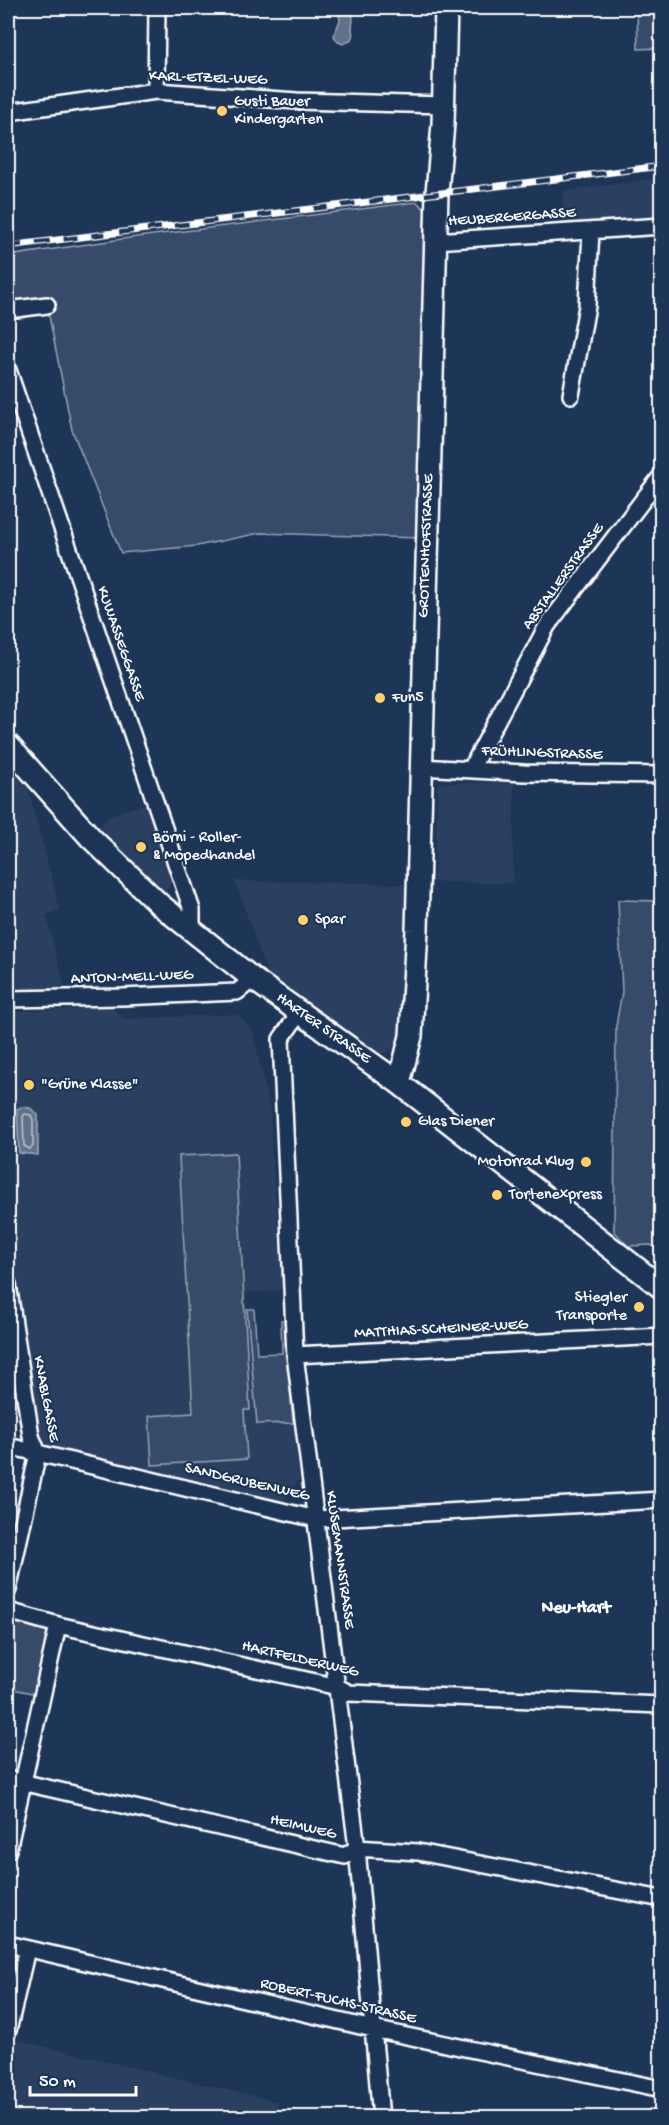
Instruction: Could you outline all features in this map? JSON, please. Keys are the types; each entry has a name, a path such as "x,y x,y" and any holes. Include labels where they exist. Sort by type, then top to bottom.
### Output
{"main road":[{"name":"GROTTENHOFSTRASSE","path":"399,1083 411,1036 417,923 435,241 444,105 446,8"},
{"name":"HARTER STRASSE","path":"8,744 91,838 159,904 253,979 399,1083 662,1287"}],"street":[{"path":"156,91 157,8"},
{"name":"KARL-ETZEL-WEG","path":"8,112 156,91 297,101 444,105"},
{"name":"HEUBERGERGASSE","path":"435,241 662,226"},
{"name":"HEUBERGERGASSE","path":"571,395 587,306 591,231"},
{"path":"8,310 46,305"},
{"name":"KUWASSEGGASSE","path":"8,370 192,910 192,931"},
{"name":"ABSTALLERSTRASSE","path":"471,769 547,626 656,494 662,476"},
{"name":"FRÜHLINGSTRASSE","path":"421,768 525,773 662,775"},
{"name":"ANTON-MELL-WEG","path":"8,999 237,992 253,979"},
{"name":"KLUSEMANNSTRASSE","path":"299,1013 281,1039 280,1047 295,1355 357,1848 381,2118"},
{"name":"KNABLGASSE","path":"8,1284 31,1436 38,1453 8,1590"},
{"name":"MATTHIAS-SCHEINER-WEG","path":"295,1355 662,1336"},
{"name":"SANDGRUBENWEG","path":"8,1446 316,1519 662,1500"},
{"name":"HARTFELDERWEG","path":"8,1611 338,1687 349,1692 662,1706"},
{"path":"8,1850 15,1781 58,1624"},
{"name":"HEIMWEG","path":"15,1781 345,1856 357,1848 418,1852 662,1899"},
{"name":"ROBERT-FUCHS-STRASSE","path":"8,1944 374,2029 662,2089"},
{"path":"8,2031 27,1949"}],"shaded area":[{"path":"637,8 661,8 661,48 638,49"},
{"path":"661,178 661,223 563,228 563,191"},
{"path":"417,202 428,212 419,538 260,533 197,546 121,553 72,430 47,306 8,307 8,256 129,238"},
{"path":"8,762 27,784 60,910 46,915 65,988 8,989"},
{"path":"438,783 514,783 513,883 434,882"},
{"name":"Börni - Roller- & Mopedhandel","path":"150,802 176,877 164,893 99,828 110,815"},
{"path":"235,881 409,884 396,1047 390,1052 377,1054 368,1050 269,979"},
{"path":"618,900 661,901 661,1253 651,1245 628,1246 614,1231 616,1026 622,992"},
{"path":"110,1007 125,1019 238,1014 253,1032 270,1110 283,1290 246,1293 257,1424 293,1423 299,1479 283,1502 49,1448 39,1434 8,1228 8,1012"},
{"path":"236,1153 250,1410 244,1410 247,1459 152,1465 149,1416 193,1413 179,1156"},
{"path":"247,1309 254,1309 257,1354 282,1353 281,1320 284,1320 293,1423 257,1424"},
{"path":"8,1617 48,1629 49,1636 37,1694 8,1688"},
{"path":"8,2038 279,2102 275,2117 8,2117"}],"water":[{"path":"341,11 352,12 353,18 353,35 350,41 343,44 338,42 334,36"},
{"path":"30,1108 38,1115 38,1155 19,1153 17,1109"}],"railway":[{"path":"8,246 662,166"}],"place":[{"name":"Gusti Bauer Kindergarten","path":"222,111"},
{"name":"Fun5","path":"380,698"},
{"name":"Börni - Roller- & Mopedhandel","path":"141,847"},
{"name":"Spar","path":"303,920"},
{"name":"\"Grüne Klasse\"","path":"29,1085"},
{"name":"Glas Diener","path":"406,1122"},
{"name":"Motorrad Klug","path":"586,1162"},
{"name":"Tortenexpress","path":"497,1195"},
{"name":"Stiegler Transporte","path":"639,1307"}],"district":[{"name":"Neu-Hart","path":"576,1608"}]}
